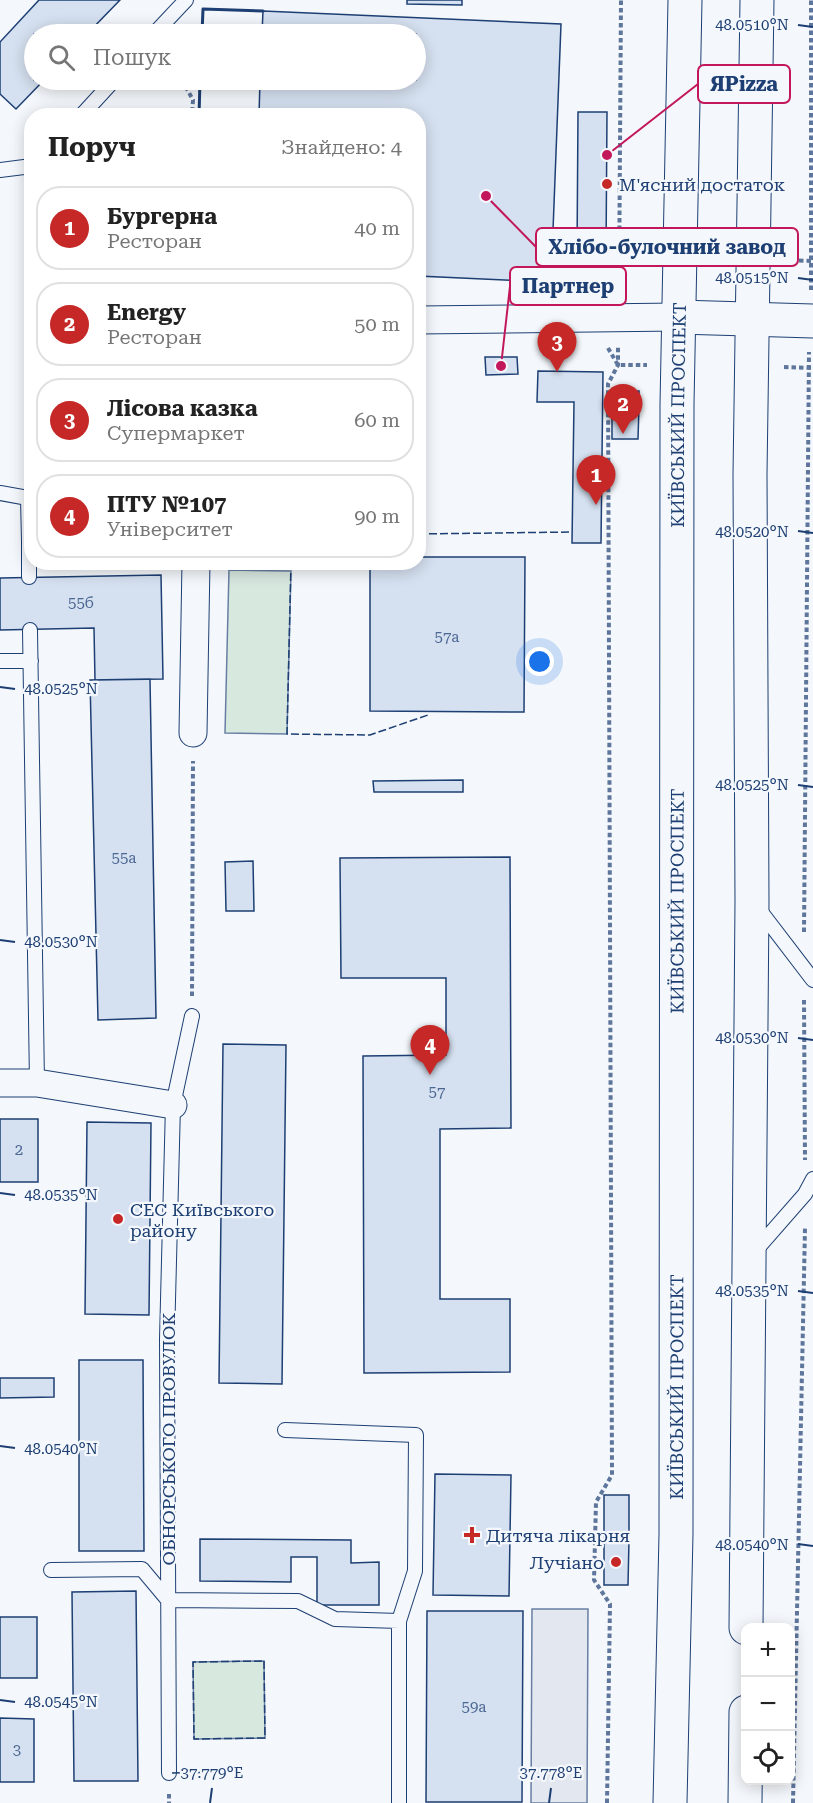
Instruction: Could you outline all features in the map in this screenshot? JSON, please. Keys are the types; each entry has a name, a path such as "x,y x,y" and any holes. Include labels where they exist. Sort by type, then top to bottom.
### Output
{"main road":[{"name":"КИЇВСЬКИЙ ПРОСПЕКТ","path":"670,1803 676,1534 677,365 685,0"},
{"path":"746,1623 752,901 750,474 757,0"},
{"path":"678,317 812,321"},
{"path":"745,1803 746,1731"}],"street":[{"path":"426,320 678,317"},
{"path":"193,733 196,570"},
{"path":"0,1083 37,1083 173,1104"}],"lane":[{"path":"163,24 186,0"},
{"path":"88,108 105,90"},
{"path":"0,170 24,167"},
{"path":"0,493 24,497"},
{"path":"29,570 29,577"},
{"path":"30,630 37,1083"},
{"path":"0,661 31,661"},
{"path":"752,901 808,975"},
{"name":"ОБНОРСЬКОГО ПРОВУЛОК","path":"169,1773 167,1339 173,1104 192,1016"},
{"path":"750,1257 805,1194 813,1179"},
{"path":"285,1430 416,1435 416,1571 399,1621 399,1803"},
{"path":"51,1570 142,1569 168,1600 298,1601 335,1619 399,1621"}],"path":[{"path":"607,1803 610,1605 594,1580 596,1502 612,1475 608,384 618,365 621,0"},
{"path":"793,1803 808,975 812,321 811,0"},
{"path":"188,90 193,100 192,108"},
{"path":"619,256 679,257"},
{"path":"754,260 812,261"},
{"path":"597,348 608,348 618,365"},
{"path":"618,365 677,365"},
{"path":"752,367 811,368"},
{"path":"192,1016 193,733"}],"shaded area":[{"path":"229,570 291,571 287,734 225,733"},
{"path":"532,1609 588,1609 587,1803 531,1803"},
{"path":"264,1661 265,1738 194,1739 193,1662"}],"building":[{"path":"39,0 120,0 97,24 24,24 24,90 34,90 16,109 0,94 0,42"},
{"path":"407,0 462,0 462,5 407,4"},
{"path":"263,11 561,24 551,282 426,276 426,108 259,108 260,90 426,90 426,24 262,24"},
{"path":"578,112 607,112 606,255 577,254"},
{"path":"588,263 606,263 606,282 588,282"},
{"path":"485,357 517,357 518,374 486,375"},
{"path":"538,371 603,372 601,543 572,543 574,402 537,402"},
{"path":"612,391 639,391 639,406 612,406"},
{"path":"612,406 639,406 638,439 612,439"},
{"path":"426,557 525,557 524,712 370,711 370,570 426,570"},
{"path":"161,575 163,679 95,680 94,628 0,630 0,578"},
{"path":"150,679 156,1018 98,1020 90,680"},
{"path":"463,780 463,792 374,792 373,781"},
{"path":"510,857 511,1128 440,1129 440,1299 510,1299 510,1372 364,1373 363,1056 446,1055 446,978 341,978 340,858"},
{"path":"253,861 254,911 226,911 225,862"},
{"path":"223,1044 286,1045 282,1384 219,1383"},
{"path":"0,1119 38,1119 38,1182 0,1182"},
{"name":"СЕС Київського району","path":"87,1122 151,1123 149,1315 85,1314"},
{"path":"79,1360 143,1360 144,1551 79,1551"},
{"path":"0,1378 54,1378 54,1397 0,1398"},
{"name":"Дитяча лікарня","path":"435,1474 511,1475 509,1596 433,1595"},
{"path":"604,1495 629,1495 629,1540 604,1540"},
{"path":"200,1539 351,1540 351,1563 379,1562 379,1605 317,1605 317,1557 291,1557 291,1582 200,1581"},
{"name":"Лучіано","path":"604,1540 629,1540 628,1585 604,1585"},
{"path":"136,1591 138,1781 74,1781 72,1592"},
{"path":"427,1611 523,1611 522,1802 426,1802"},
{"path":"0,1617 37,1617 37,1678 0,1678"},
{"path":"0,1718 34,1719 34,1782 0,1782"}],"fence":[{"path":"426,534 571,532"},
{"path":"291,570 287,734 370,735 428,715"},
{"path":"264,1661 265,1738 194,1739 193,1662 264,1661"},
{"path":"172,1773 224,1772"}],"wall":[{"path":"202,24 203,9 263,11"},
{"path":"199,108 200,90"}],"place":[{"name":"ЯPizza","path":"607,155"},
{"name":"М'ясний достаток","path":"607,184"},
{"name":"Хлібо-булочний завод","path":"486,196"},
{"name":"Партнер","path":"501,366"},
{"name":"Лісова казка","path":"557,372"},
{"name":"Energy","path":"623,434"},
{"name":"Бургерна","path":"596,505"},
{"name":"ПТУ №107","path":"430,1075"},
{"name":"СЕС Київського району","path":"118,1219"},
{"name":"Дитяча лікарня","path":"472,1535"},
{"name":"Лучіано","path":"616,1562"}]}
